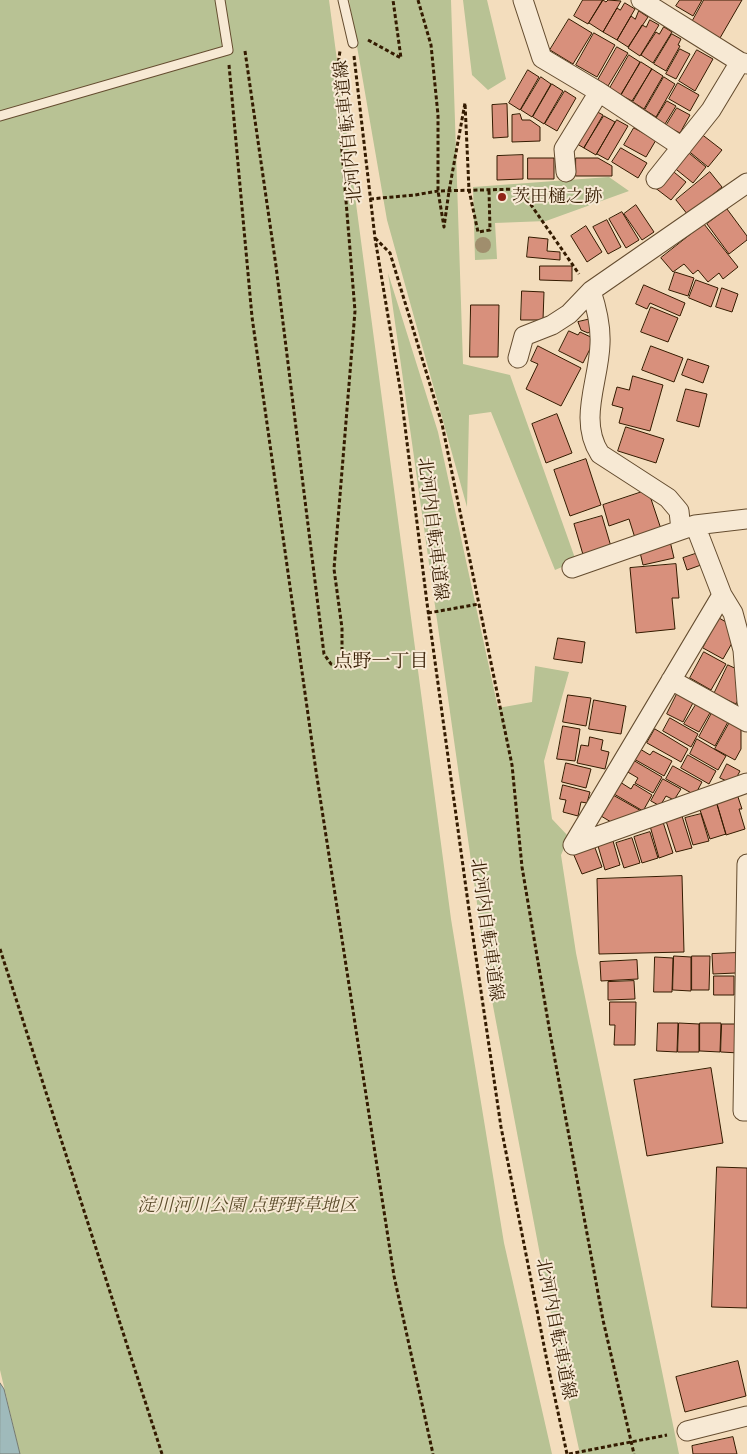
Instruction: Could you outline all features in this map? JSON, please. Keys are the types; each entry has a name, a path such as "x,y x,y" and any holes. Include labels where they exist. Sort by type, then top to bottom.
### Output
{"street":[{"path":"524,0 542,58 682,147"},
{"path":"646,1 744,63 711,110 656,180"},
{"path":"566,172 564,149 598,92"},
{"path":"518,358 524,336 552,326 569,314 591,291 747,183"},
{"path":"591,291 599,315 600,345 589,414 595,446 600,454 668,498 679,511 733,613 742,650 747,702"},
{"path":"572,568 688,528 747,519"},
{"path":"722,594 573,845 747,783"},
{"path":"671,680 747,722"},
{"path":"747,864 743,1111 747,1111"},
{"path":"687,1431 747,1416"}],"lane":[{"path":"0,116 228,50 220,0"},
{"path":"343,0 353,43"}],"path":[{"path":"350,30 401,58 392,0"},
{"path":"418,0 431,45 438,115 438,191 444,227 465,103 469,190 478,232 490,230 489,190"},
{"name":"北河内自転車道線","path":"244,46 276,266 324,654 331,664 338,666 342,658 342,628 334,570 355,311 336,78 340,51 353,43 374,238 401,394 468,910 501,1127 545,1351 568,1454"},
{"path":"228,50 252,317 318,781 394,1276 433,1454"},
{"path":"370,199 438,191 520,188 591,291"},
{"path":"374,238 390,252 442,424 512,764 522,867 550,1033 603,1320 634,1454"},
{"path":"428,612 479,604"},
{"path":"0,949 162,1454"},
{"path":"568,1454 687,1431"}],"green space":[{"name":"淀川河川公園 点野野草地区","path":"0,0 329,0 451,919 504,1243 552,1454 20,1454 0,1370"},
{"path":"349,0 451,0 463,364 510,375 576,561 555,570 491,412 469,415 467,507 387,220"},
{"path":"463,0 487,0 506,79 488,90 472,75"},
{"path":"609,177 629,191 546,221 495,223 497,259 475,260 473,187"},
{"path":"388,273 438,432 498,708 532,702 535,666 569,672 544,761 552,819 569,837 561,855 576,953 679,1454 580,1454 561,1366 487,974"}],"water":[{"path":"0,1383 4,1389 20,1454 0,1454"}],"building":[{"path":"583,0 603,0 588,24 574,16"},
{"path":"603,0 606,2 608,0 621,1 603,32 589,23"},
{"path":"680,0 702,0 693,16 676,6"},
{"path":"704,0 742,0 720,38 692,22"},
{"path":"625,3 635,9 617,40 603,32 617,8 620,10"},
{"path":"639,11 648,17 628,47 617,40 631,16 635,19"},
{"path":"569,19 592,33 573,64 550,50"},
{"path":"650,20 659,25 640,56 628,48 642,25 646,27"},
{"path":"664,27 672,32 653,63 641,55 656,32 659,34"},
{"path":"594,33 615,45 597,77 576,65"},
{"path":"672,34 681,39 678,45 680,46 666,71 654,64"},
{"path":"617,47 628,53 608,86 598,80"},
{"path":"680,49 690,54 676,79 666,74"},
{"path":"697,50 713,59 695,91 679,81"},
{"path":"629,55 640,62 621,95 610,88"},
{"path":"641,62 652,69 632,101 621,95"},
{"path":"652,69 663,76 644,109 633,102"},
{"path":"528,70 539,77 520,110 509,103"},
{"path":"541,77 551,84 532,117 521,110"},
{"path":"664,77 675,84 656,117 645,110"},
{"path":"678,83 699,95 690,111 669,99"},
{"path":"552,84 563,91 544,124 533,117"},
{"path":"565,91 576,98 557,131 545,124"},
{"path":"667,101 676,106 665,124 656,119"},
{"path":"507,104 508,137 493,138 492,105"},
{"path":"677,108 690,115 680,133 666,126"},
{"path":"592,109 603,115 584,148 572,141"},
{"path":"520,114 522,120 530,120 540,127 540,141 512,142 512,115"},
{"path":"604,116 615,122 596,155 584,148"},
{"path":"617,120 628,126 608,160 597,154"},
{"path":"634,128 656,140 646,157 624,145"},
{"path":"700,133 722,150 708,167 686,149"},
{"path":"621,148 647,163 638,178 612,162"},
{"path":"684,149 706,167 693,183 672,166"},
{"path":"523,155 523,179 497,180 497,156"},
{"path":"528,158 554,158 554,179 528,179"},
{"path":"576,158 598,158 612,166 612,176 576,176"},
{"path":"669,168 686,182 671,200 654,187"},
{"path":"710,172 722,187 688,215 676,200"},
{"path":"636,205 654,232 642,240 624,214"},
{"path":"727,209 747,236 747,240 729,254 707,224"},
{"path":"622,212 639,240 626,248 609,219"},
{"path":"607,220 621,247 608,254 593,227"},
{"path":"704,224 738,267 723,279 719,273 708,282 698,270 693,274 684,264 673,272 661,258"},
{"path":"586,226 602,252 587,262 571,236"},
{"path":"529,237 548,239 547,251 560,252 560,260 527,257"},
{"path":"540,266 572,266 572,281 540,280"},
{"path":"675,272 694,278 688,296 669,290"},
{"path":"696,280 718,288 711,307 689,298"},
{"path":"644,285 685,303 680,316 650,303 647,309 636,304"},
{"path":"722,288 738,294 732,312 716,307"},
{"path":"522,291 544,292 543,320 521,320"},
{"path":"471,305 499,305 498,357 470,357"},
{"path":"651,307 678,318 668,342 641,332"},
{"path":"591,319 594,329 588,333 581,330 578,322"},
{"path":"569,331 578,335 580,332 595,339 583,363 559,351"},
{"path":"538,346 581,368 561,406 526,389 538,364 531,361"},
{"path":"651,346 683,358 674,382 642,370"},
{"path":"688,359 709,366 703,383 682,375"},
{"path":"633,376 663,385 650,431 619,423 623,408 612,405 617,387 629,390"},
{"path":"686,389 707,394 699,427 677,421"},
{"path":"557,414 572,453 546,463 532,424"},
{"path":"626,427 664,439 656,463 618,451"},
{"path":"586,459 601,505 570,516 554,470"},
{"path":"648,490 661,529 635,538 629,519 609,526 603,505"},
{"path":"602,516 612,550 584,558 574,524"},
{"path":"670,541 674,558 643,565 639,548"},
{"path":"698,553 701,565 687,570 683,558"},
{"path":"676,564 679,598 672,598 675,629 636,633 630,568"},
{"path":"719,618 733,626 736,636 723,659 703,648"},
{"path":"558,638 585,642 582,663 554,659"},
{"path":"704,652 726,664 711,690 690,678"},
{"path":"728,665 741,671 743,690 736,704 714,694"},
{"path":"679,690 695,699 683,722 667,714"},
{"path":"568,695 591,698 586,726 563,722"},
{"path":"594,700 626,706 621,734 589,729"},
{"path":"697,703 711,711 699,732 684,724"},
{"path":"713,711 729,720 715,746 699,737"},
{"path":"670,718 698,734 691,747 663,731"},
{"path":"730,722 741,729 741,749 735,760 715,749"},
{"path":"563,726 580,729 575,761 557,759"},
{"path":"655,729 688,749 681,762 647,743"},
{"path":"590,737 603,740 601,750 609,752 605,769 577,763 581,745 588,746"},
{"path":"697,739 726,756 718,770 690,754"},
{"path":"640,749 650,755 653,751 672,761 664,776 634,759"},
{"path":"688,755 716,771 709,784 681,768"},
{"path":"633,760 662,777 653,793 635,783 638,778 626,771"},
{"path":"566,763 591,769 586,788 562,782"},
{"path":"727,764 740,771 733,784 720,778"},
{"path":"673,766 702,782 695,795 666,779"},
{"path":"663,779 681,789 674,800 666,796 660,806 651,801"},
{"path":"620,782 631,789 634,784 652,795 643,811 614,794"},
{"path":"563,785 590,792 587,803 581,802 578,816 563,812 566,800 560,799"},
{"path":"737,794 742,809 739,809 745,829 726,835 716,801"},
{"path":"613,795 643,812 616,825 601,816"},
{"path":"717,804 726,834 710,839 700,810"},
{"path":"701,814 709,841 693,845 685,818"},
{"path":"682,816 692,848 676,852 666,821"},
{"path":"663,822 673,853 659,858 650,826"},
{"path":"650,832 658,858 642,863 634,837"},
{"path":"632,838 640,863 624,868 616,843"},
{"path":"613,841 620,865 605,870 598,846"},
{"path":"594,845 602,867 582,874 573,853"},
{"path":"682,876 684,952 599,954 597,879"},
{"path":"736,953 736,973 713,974 712,954"},
{"path":"674,956 691,957 691,991 673,990"},
{"path":"692,956 710,956 709,990 692,990"},
{"path":"655,957 673,958 672,992 654,992"},
{"path":"637,960 638,979 601,981 600,962"},
{"path":"714,976 734,976 734,995 714,995"},
{"path":"634,981 635,999 608,1000 608,982"},
{"path":"610,1002 636,1002 635,1045 614,1045 615,1025 610,1025"},
{"path":"658,1023 678,1023 677,1052 657,1051"},
{"path":"679,1023 699,1024 699,1052 678,1052"},
{"path":"700,1023 721,1023 720,1052 700,1051"},
{"path":"722,1024 739,1024 739,1053 721,1052"},
{"path":"711,1068 723,1143 647,1156 634,1080"},
{"path":"717,1167 747,1168 747,1308 712,1307"},
{"path":"738,1361 746,1396 685,1412 676,1377"},
{"path":"733,1437 737,1454 693,1454 692,1446"}],"place":[{"name":"茨田樋之跡","path":"502,197"}],"district":[{"name":"点野一丁目","path":"381,662"}]}
